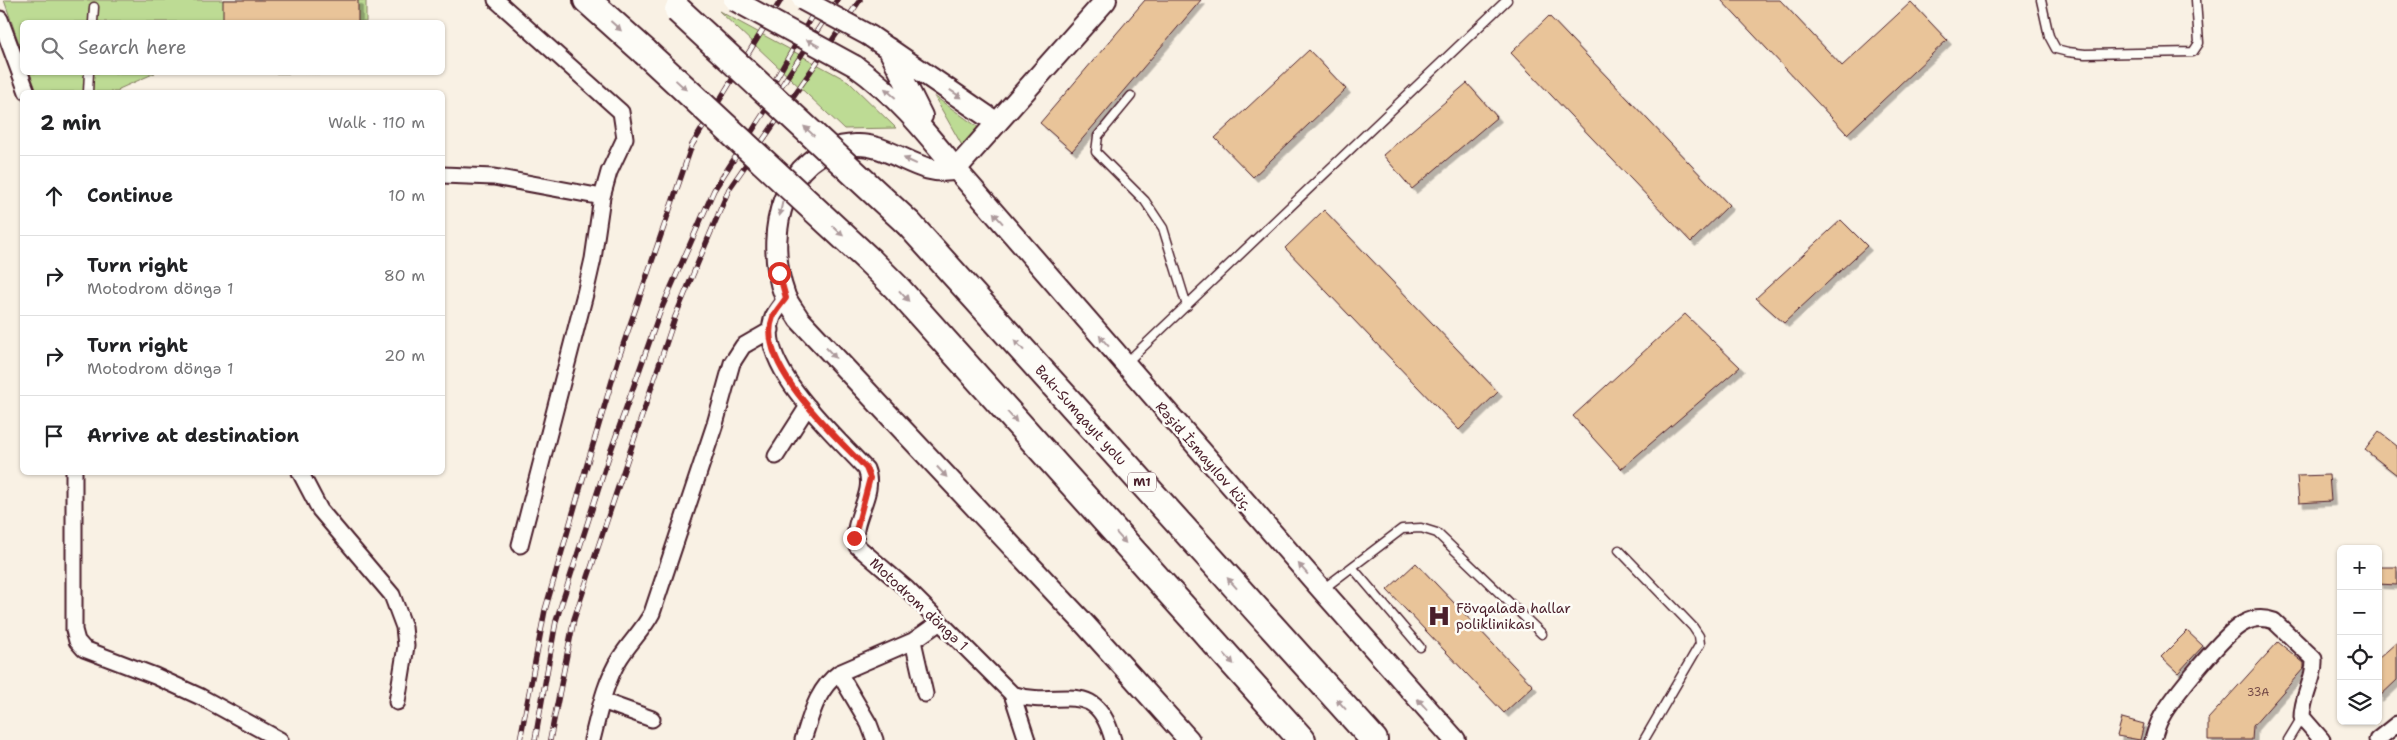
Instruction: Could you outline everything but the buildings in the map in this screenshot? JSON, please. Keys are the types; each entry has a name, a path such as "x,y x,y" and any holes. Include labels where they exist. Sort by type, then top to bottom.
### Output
{"highway":[{"path":"587,0 896,287 1302,740"},
{"name":"Bakı-Sumqayıt yolu","path":"672,5 909,224 1374,740"}],"street":[{"path":"496,0 621,112 624,138 609,172 602,197 593,259 585,294 520,545"},
{"path":"734,0 856,66 898,100 934,140"},
{"path":"803,0 870,36 998,122"},
{"path":"1106,0 956,169 934,172 891,151 870,146 854,145 825,153 810,163 796,177 785,194 780,211 777,243 779,273 786,298 799,319 1082,621 1189,740"},
{"path":"0,19 20,73"},
{"path":"887,47 934,140"},
{"path":"21,75 26,90"},
{"name":"Rəşid İsmayılov küç.","path":"934,140 956,169 1124,364 1455,740"},
{"path":"445,175 494,177 602,197"},
{"path":"592,740 602,701 619,659 644,630 652,613 715,424 732,363 743,346 771,330 773,318 786,298"},
{"name":"Motodrom döngə 1","path":"771,330 771,341 780,369 808,406 866,468 870,478 856,527 854,538 857,546 885,569 1012,694"},
{"path":"776,456 808,406"},
{"path":"74,475 74,599 77,641 84,649 155,676 201,697 280,740"},
{"path":"302,475 320,510 392,596 404,627 406,646 397,702"},
{"path":"2153,740 2160,720 2174,698 2226,637 2242,624 2254,619 2274,620 2314,659 2315,672 2302,706 2302,717 2322,740"},
{"path":"804,740 812,710 829,681 839,673 913,641 940,622"},
{"path":"913,641 925,694"},
{"path":"839,673 869,724 875,740"},
{"path":"1012,694 1027,740"},
{"path":"1012,694 1030,699 1069,697 1088,701 1099,708 1108,723 1113,740"},
{"path":"602,701 652,719"},
{"path":"2378,740 2397,724"}],"lane":[{"path":"1124,364 1507,0"},
{"path":"2040,0 2049,36 2056,48 2085,54 2192,52 2198,43 2196,0"},
{"path":"93,20 94,7"},
{"path":"88,90 89,75"},
{"path":"1130,96 1098,136 1096,152 1145,201 1163,228 1187,306"},
{"path":"1322,590 1402,529 1421,528 1437,533 1542,634"},
{"path":"1619,550 1693,627 1699,636 1700,644 1644,740"},
{"path":"1352,567 1420,647"},
{"path":"2288,740 2302,717"}],"green space":[{"path":"4,0 366,0 366,20 20,20 20,46"},
{"path":"719,11 848,81 896,128 844,129"},
{"path":"31,75 150,75 119,90 36,90"},
{"path":"934,96 982,130 964,149"}],"railway":[{"path":"520,740 545,610 586,468 620,354 692,145 781,0"},
{"path":"765,98 821,0"},
{"path":"535,740 556,621 610,453 660,312 714,190 837,0"},
{"path":"550,740 574,619 675,317 729,189 860,0"}],"place":[{"name":"Fövqaladə hallar poliklinikası","path":"1439,616"}],"route":[{"path":"779,273 786,298 773,318 771,341 780,369 808,406 866,468 870,478 854,538"}]}
